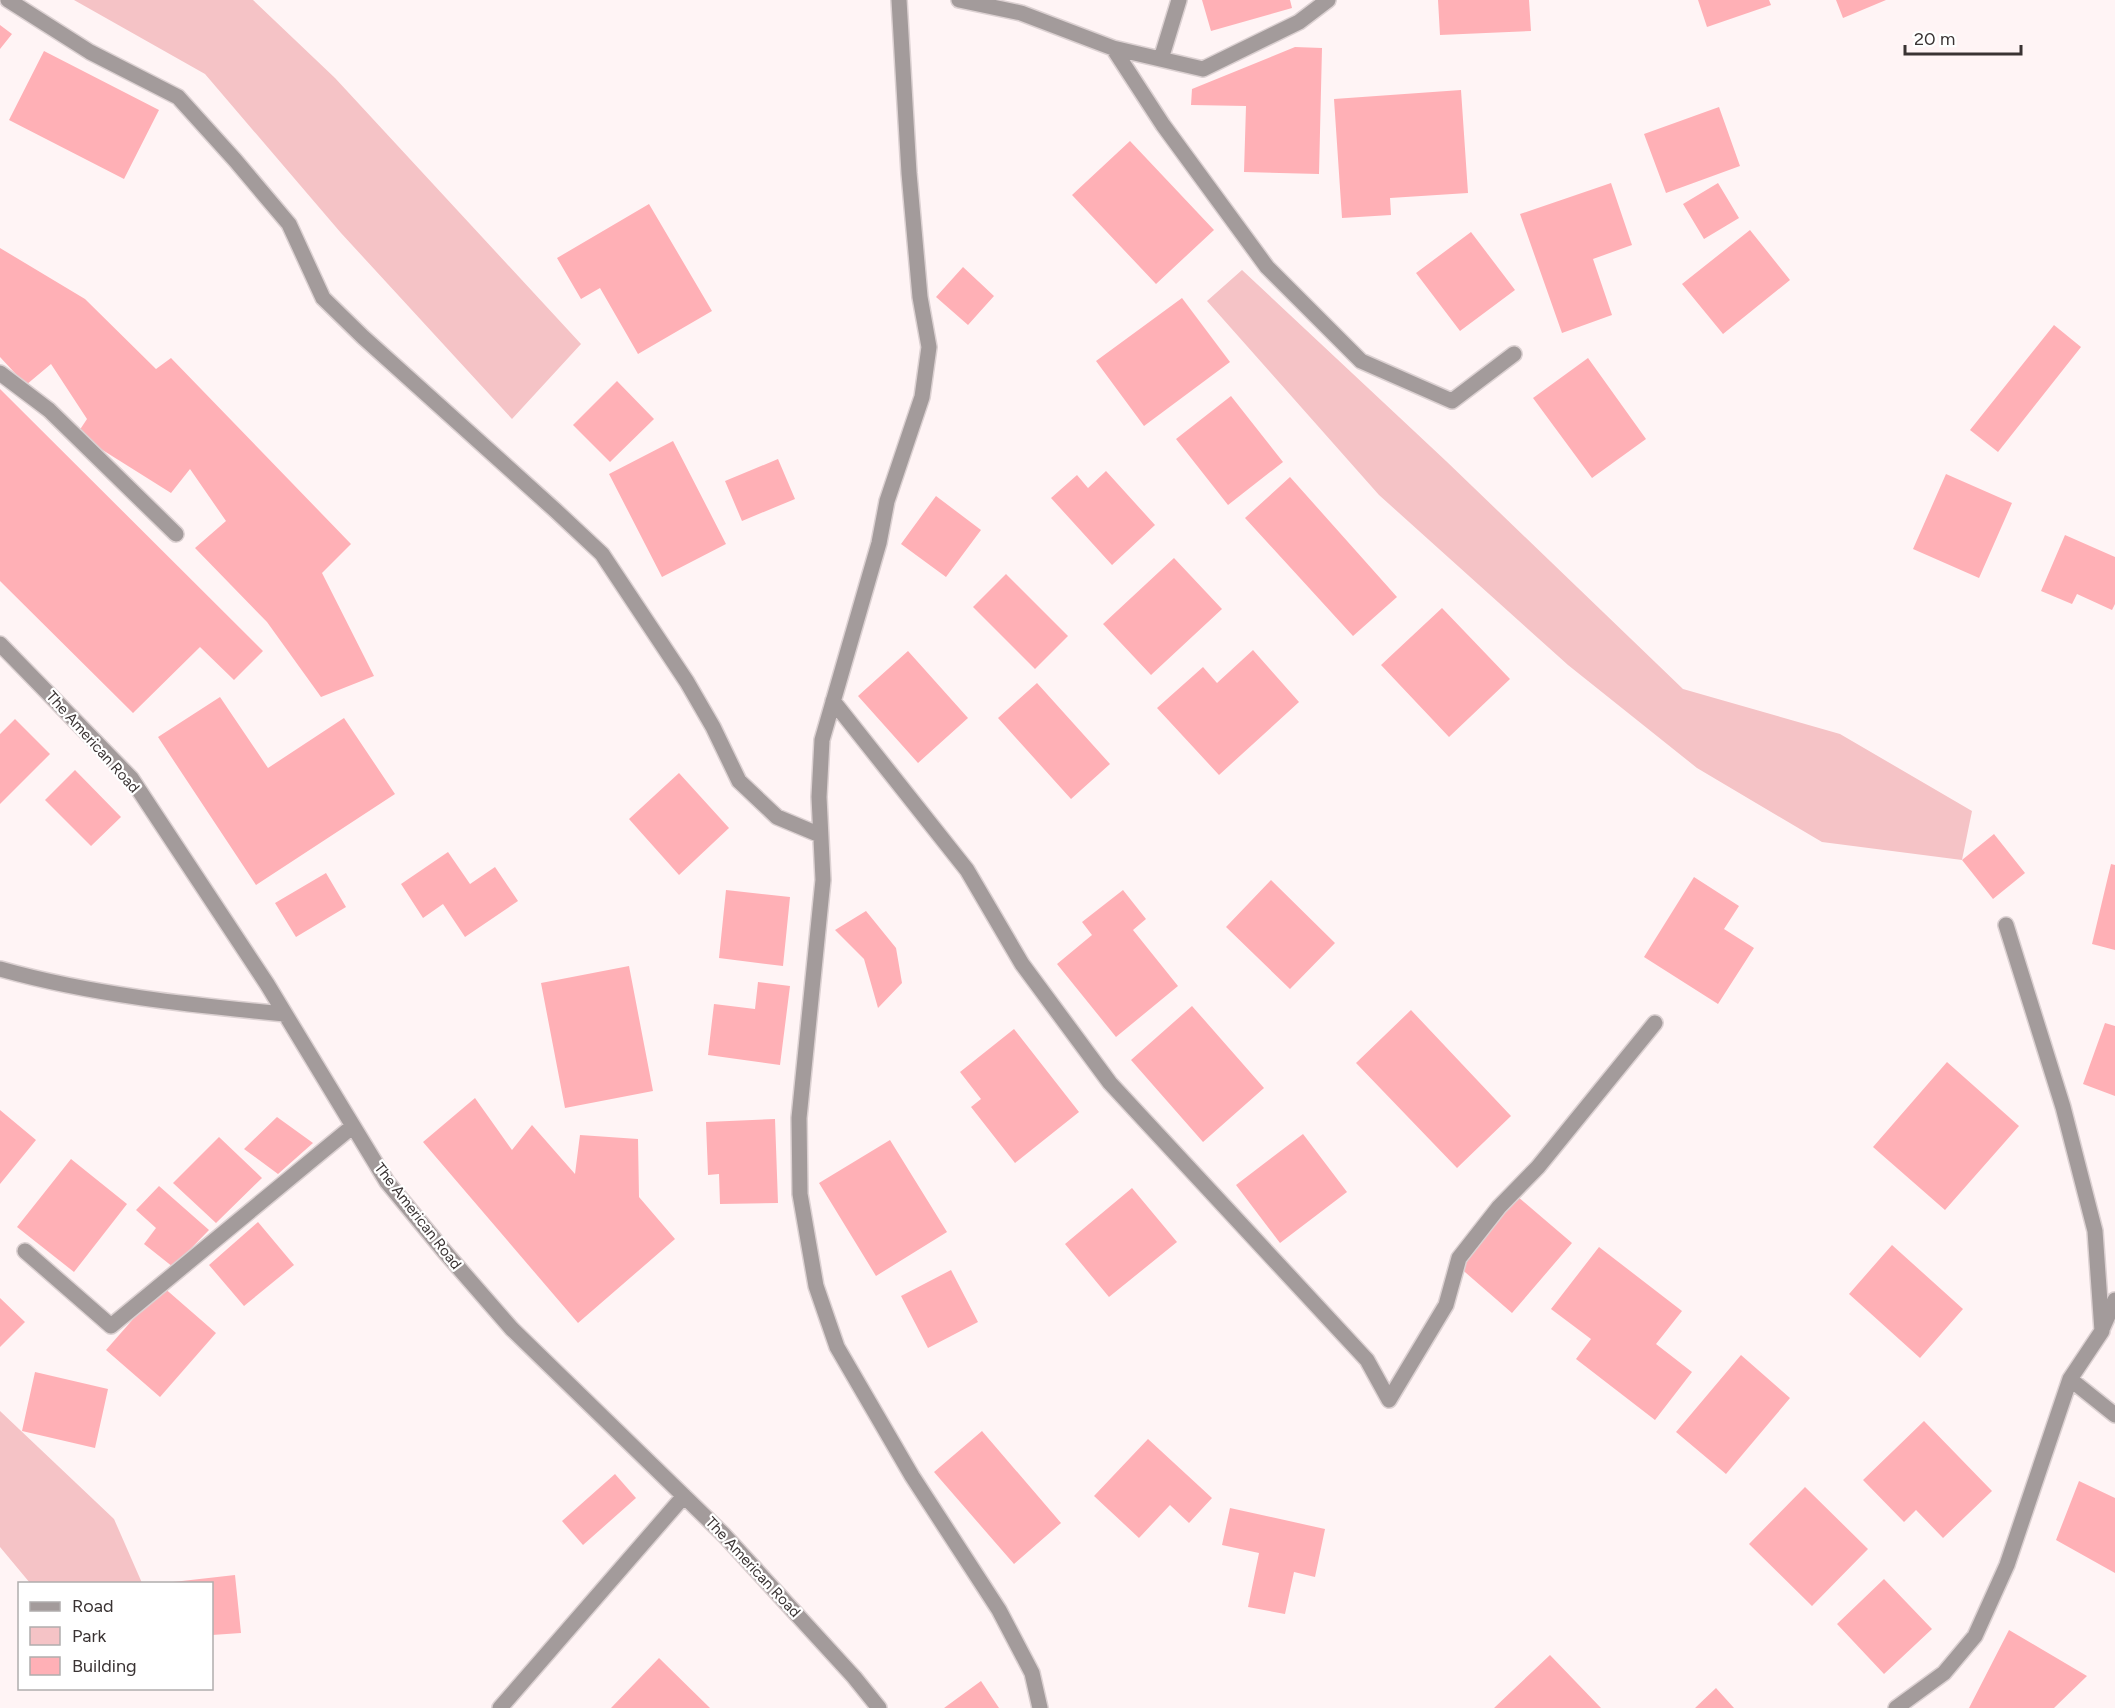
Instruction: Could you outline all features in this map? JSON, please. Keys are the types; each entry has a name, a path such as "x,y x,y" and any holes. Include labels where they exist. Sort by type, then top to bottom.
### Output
{"street":[{"path":"8,0 90,52 178,97 289,224 323,298 602,555 687,682 713,727 739,781 777,817 820,835"},
{"path":"899,0 909,173 920,297 929,347 922,397 887,501 879,543 822,740 819,797 822,880 799,1118 800,1194 816,1286 837,1347 912,1476 999,1610 1032,1673 1040,1708"},
{"path":"959,0 1021,13 1113,48 1203,69 1299,22 1328,0"},
{"path":"1161,59 1179,0"},
{"path":"1113,48 1163,125 1267,267 1360,361 1452,401 1514,354"},
{"path":"0,373 49,410 176,534"},
{"name":"The American Road","path":"0,644 131,778 285,1014 387,1182 512,1329 724,1535 803,1620 879,1708"},
{"path":"833,701 967,870 1022,964 1110,1083 1367,1360 1389,1400 1446,1305 1459,1258 1499,1207 1538,1167 1655,1023"},
{"path":"2006,925 2063,1107 2095,1231 2102,1331"},
{"path":"0,969 36,979 191,1005 285,1014"},
{"path":"24,1251 111,1326 353,1126"},
{"path":"1896,1708 1944,1673 1975,1636 2007,1565 2070,1379 2102,1331 2115,1300"},
{"path":"2070,1379 2115,1415"},
{"path":"500,1708 684,1496"}],"green space":[{"path":"74,0 253,0 335,78 581,344 512,419 341,233 205,74"},
{"path":"1242,270 1446,461 1683,689 1840,734 1972,811 1962,860 1822,842 1697,768 1568,665 1379,495 1207,301"},
{"path":"0,1411 114,1519 142,1582 29,1582 0,1547"}],"building":[{"path":"1202,0 1290,0 1292,8 1211,31"},
{"path":"1438,0 1529,0 1531,31 1440,35"},
{"path":"1698,0 1769,0 1771,5 1707,27"},
{"path":"1836,0 1886,0 1843,18"},
{"path":"0,25 12,34 0,49"},
{"path":"1295,47 1322,48 1319,174 1244,172 1246,106 1191,105 1192,89"},
{"path":"44,51 159,110 124,179 9,120"},
{"path":"1461,90 1468,193 1390,198 1391,215 1342,218 1334,99"},
{"path":"1719,107 1740,166 1666,193 1644,134"},
{"path":"1130,141 1214,230 1156,284 1072,195"},
{"path":"1611,183 1632,245 1593,259 1612,315 1562,333 1520,214"},
{"path":"1718,183 1739,218 1704,239 1683,204"},
{"path":"649,204 712,311 638,354 600,288 581,299 557,258"},
{"path":"1750,230 1790,280 1723,334 1682,284"},
{"path":"1471,232 1515,290 1460,331 1416,273"},
{"path":"0,248 85,299 156,369 171,358 351,544 322,573 374,676 321,697 267,622 195,548 226,521 190,469 171,493 77,434 87,419 51,364 26,385 0,357"},
{"path":"963,267 994,296 968,325 936,297"},
{"path":"1182,298 1230,362 1144,426 1096,361"},
{"path":"2054,325 2081,347 1998,452 1970,430"},
{"path":"1588,358 1646,439 1592,478 1533,398"},
{"path":"617,381 654,419 610,462 573,425"},
{"path":"0,389 263,651 234,680 200,647 133,713 0,581"},
{"path":"1231,396 1283,462 1228,505 1176,439"},
{"path":"673,441 726,544 662,577 609,474"},
{"path":"778,459 795,499 742,521 725,481"},
{"path":"1106,471 1155,525 1112,565 1051,498 1077,475 1088,488"},
{"path":"1946,474 2012,503 1979,578 1913,549"},
{"path":"1290,477 1397,597 1353,636 1245,518"},
{"path":"936,496 981,530 946,577 901,544"},
{"path":"2065,535 2115,557 2115,604 2112,610 2077,594 2072,604 2041,591"},
{"path":"1174,558 1222,609 1151,675 1103,624"},
{"path":"1006,574 1068,636 1035,669 973,607"},
{"path":"1442,608 1510,679 1449,737 1381,665"},
{"path":"1253,650 1299,702 1219,775 1157,708 1203,667 1217,683"},
{"path":"908,651 968,718 918,763 858,696"},
{"path":"1037,683 1110,764 1071,799 998,718"},
{"path":"220,697 268,768 344,718 395,794 256,885 158,737"},
{"path":"15,719 50,754 0,804 0,734"},
{"path":"75,770 121,817 91,846 45,800"},
{"path":"679,773 729,828 679,875 629,819"},
{"path":"1994,834 2025,873 1993,899 1962,860"},
{"path":"448,852 470,884 495,867 518,901 465,937 443,904 423,918 401,884"},
{"path":"2111,864 2115,865 2115,950 2092,944"},
{"path":"326,873 346,907 296,937 275,903"},
{"path":"1694,877 1739,906 1724,929 1754,948 1718,1004 1644,957"},
{"path":"1271,880 1335,943 1290,989 1226,927"},
{"path":"726,890 790,897 783,966 719,958"},
{"path":"1123,890 1146,919 1133,930 1178,986 1116,1037 1057,964 1092,935 1082,922"},
{"path":"866,911 896,948 902,983 878,1008 864,959 835,930"},
{"path":"629,966 653,1091 565,1108 541,983"},
{"path":"758,982 790,986 780,1065 708,1055 714,1004 755,1009"},
{"path":"1192,1006 1264,1088 1203,1142 1131,1060"},
{"path":"1411,1010 1511,1116 1457,1168 1356,1063"},
{"path":"2105,1023 2115,1026 2115,1096 2083,1084"},
{"path":"1014,1029 1079,1112 1015,1163 971,1107 981,1099 960,1072"},
{"path":"1947,1062 2019,1126 1945,1210 1873,1147"},
{"path":"475,1098 512,1150 532,1125 575,1174 580,1135 638,1139 639,1197 675,1239 578,1323 423,1142"},
{"path":"0,1110 36,1140 0,1184"},
{"path":"277,1117 313,1143 278,1174 244,1149"},
{"path":"775,1119 778,1203 720,1204 719,1174 708,1175 706,1122"},
{"path":"1303,1134 1347,1192 1280,1243 1236,1185"},
{"path":"219,1137 262,1178 216,1223 173,1183"},
{"path":"890,1140 947,1232 876,1276 819,1183"},
{"path":"71,1159 127,1204 74,1272 17,1227"},
{"path":"159,1186 209,1230 173,1267 144,1244 156,1228 136,1210"},
{"path":"1132,1188 1177,1242 1109,1297 1065,1244"},
{"path":"1517,1196 1572,1243 1512,1313 1458,1266"},
{"path":"258,1222 294,1265 244,1306 209,1265"},
{"path":"1892,1245 1963,1309 1920,1358 1849,1294"},
{"path":"1599,1247 1682,1311 1656,1344 1692,1372 1655,1420 1576,1359 1591,1339 1551,1309"},
{"path":"951,1270 978,1322 928,1348 901,1296"},
{"path":"162,1286 216,1333 160,1397 106,1350"},
{"path":"0,1298 25,1322 0,1347"},
{"path":"1741,1355 1790,1398 1726,1474 1676,1432"},
{"path":"35,1372 108,1389 95,1448 22,1431"},
{"path":"1924,1421 1992,1491 1943,1538 1916,1510 1904,1522 1863,1480"},
{"path":"982,1431 1061,1523 1014,1564 934,1472"},
{"path":"1148,1439 1212,1498 1189,1523 1170,1505 1139,1538 1094,1496"},
{"path":"615,1474 636,1498 583,1545 562,1521"},
{"path":"2079,1481 2115,1498 2115,1573 2056,1540"},
{"path":"1805,1487 1868,1549 1812,1606 1749,1544"},
{"path":"1230,1508 1325,1529 1315,1577 1294,1572 1285,1614 1248,1607 1259,1553 1222,1545"},
{"path":"235,1575 241,1633 213,1635 213,1582 173,1582"},
{"path":"1884,1579 1932,1629 1884,1674 1837,1624"},
{"path":"2009,1630 2087,1676 2054,1708 1969,1708"},
{"path":"1550,1655 1601,1708 1494,1708"},
{"path":"659,1658 710,1708 611,1708"},
{"path":"981,1681 999,1708 944,1708"},
{"path":"1716,1688 1734,1708 1695,1708"}]}
